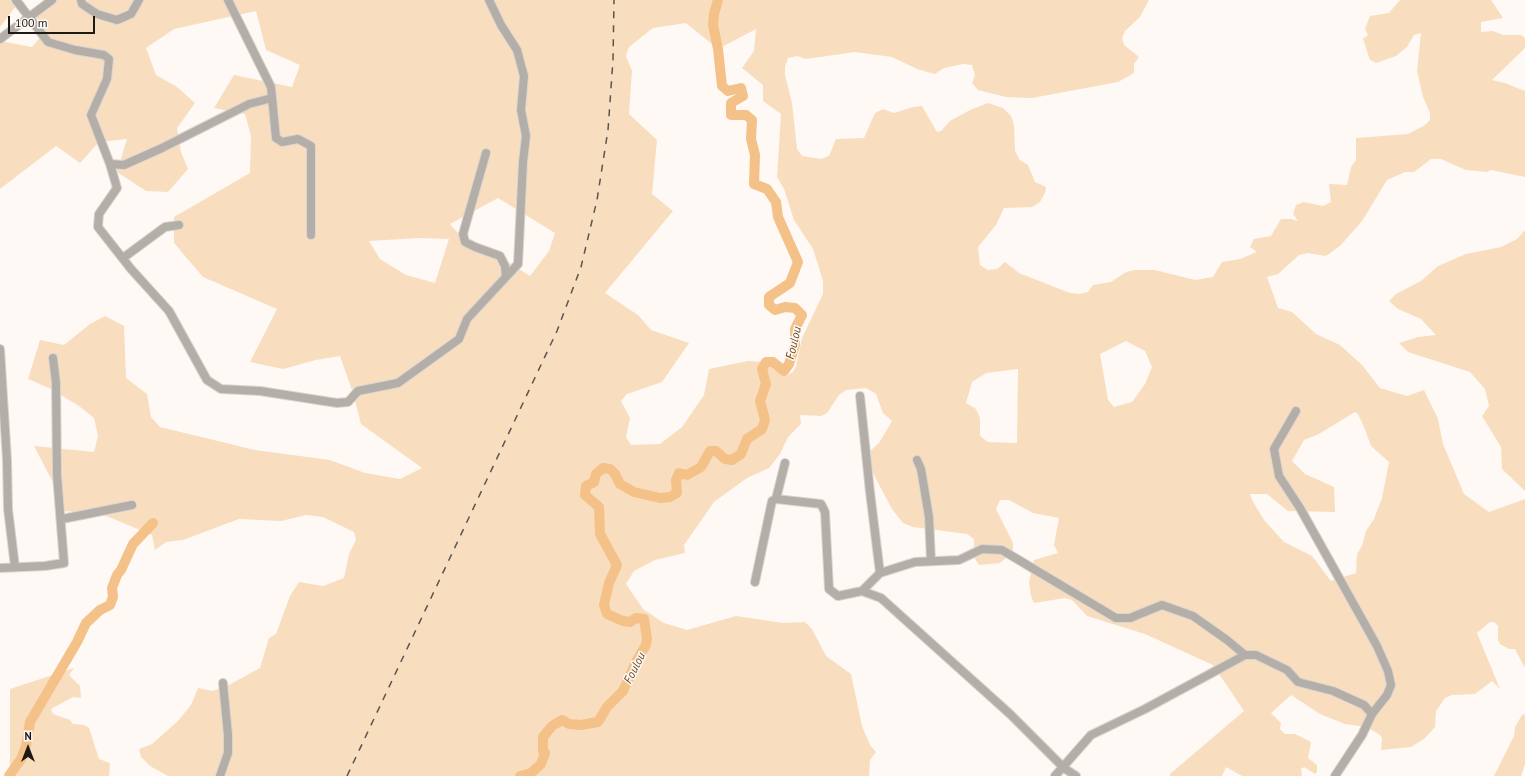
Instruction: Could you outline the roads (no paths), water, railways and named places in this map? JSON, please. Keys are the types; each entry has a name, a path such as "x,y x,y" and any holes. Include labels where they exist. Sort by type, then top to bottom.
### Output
{"street":[{"path":"16,0 30,16 48,42 75,50 104,55 109,60 107,79 91,115 110,164 117,188 99,214 98,227 169,311 208,380 221,389 260,391 337,403 348,402 358,391 398,383 459,339 467,319 518,264 521,244 523,162 526,136 521,110 524,76 517,50 501,25 489,0"},
{"path":"0,39 52,0"},
{"path":"81,0 82,4 97,14 117,20 131,14 139,0"},
{"path":"228,0 271,87 276,138 282,142 298,140 311,146 311,235"},
{"path":"110,164 124,165 162,148 249,104 272,98"},
{"path":"486,153 463,234 465,242 500,256 505,266 506,277"},
{"path":"123,258 165,227 179,225"},
{"path":"0,350 7,460 8,509 15,567"},
{"path":"0,568 45,566 64,563 62,519 57,475 56,383 53,358"},
{"path":"860,396 880,573"},
{"path":"1296,411 1274,449 1279,476 1300,508 1377,646 1388,671 1391,685 1387,695 1372,714 1362,735 1334,776"},
{"path":"917,460 921,469 929,517 932,561"},
{"path":"755,582 772,501 776,498 785,463"},
{"path":"776,498 821,504 825,512 828,589 838,596 862,591 881,598 935,644 1010,714 1064,768 1076,776"},
{"path":"62,519 132,506"},
{"path":"862,591 880,573 915,562 959,560 982,549 1002,550 1116,618 1130,618 1162,606 1193,616 1227,640 1245,655"},
{"path":"1055,776 1064,768 1091,735 1145,709 1245,655 1256,654 1287,670 1298,682 1333,691 1364,705 1372,714"},
{"path":"220,776 228,754 228,735 223,683"}],"waterway":[{"name":"Foulou","path":"520,776 531,773 541,764 545,753 543,751 543,737 552,726 562,720 569,724 581,725 598,722 607,707 623,691 637,660 646,645 647,639 644,619 636,618 630,622 623,621 607,614 604,605 609,583 617,565 600,534 599,507 585,495 586,486 594,482 596,474 603,468 610,469 615,474 620,484 634,492 660,498 670,497 677,493 676,480 679,473 687,475 701,467 710,451 716,451 725,459 732,460 741,454 747,439 762,429 765,420 760,401 766,384 762,369 766,362 773,362 784,371 789,364 795,345 795,329 802,315 795,308 785,307 775,310 769,305 769,297 790,283 798,262 778,217 776,202 767,189 754,184 755,155 751,139 752,120 746,115 731,115 731,103 743,96 741,88 728,91 722,86 718,49 713,25 718,0"},
{"path":"9,776 21,759 26,746 30,722 77,642 86,623 100,610 110,605 113,597 112,588 133,544 153,523"}],"railway":[{"path":"347,776 557,331 581,267 597,200 608,130 613,60 614,0"}]}
